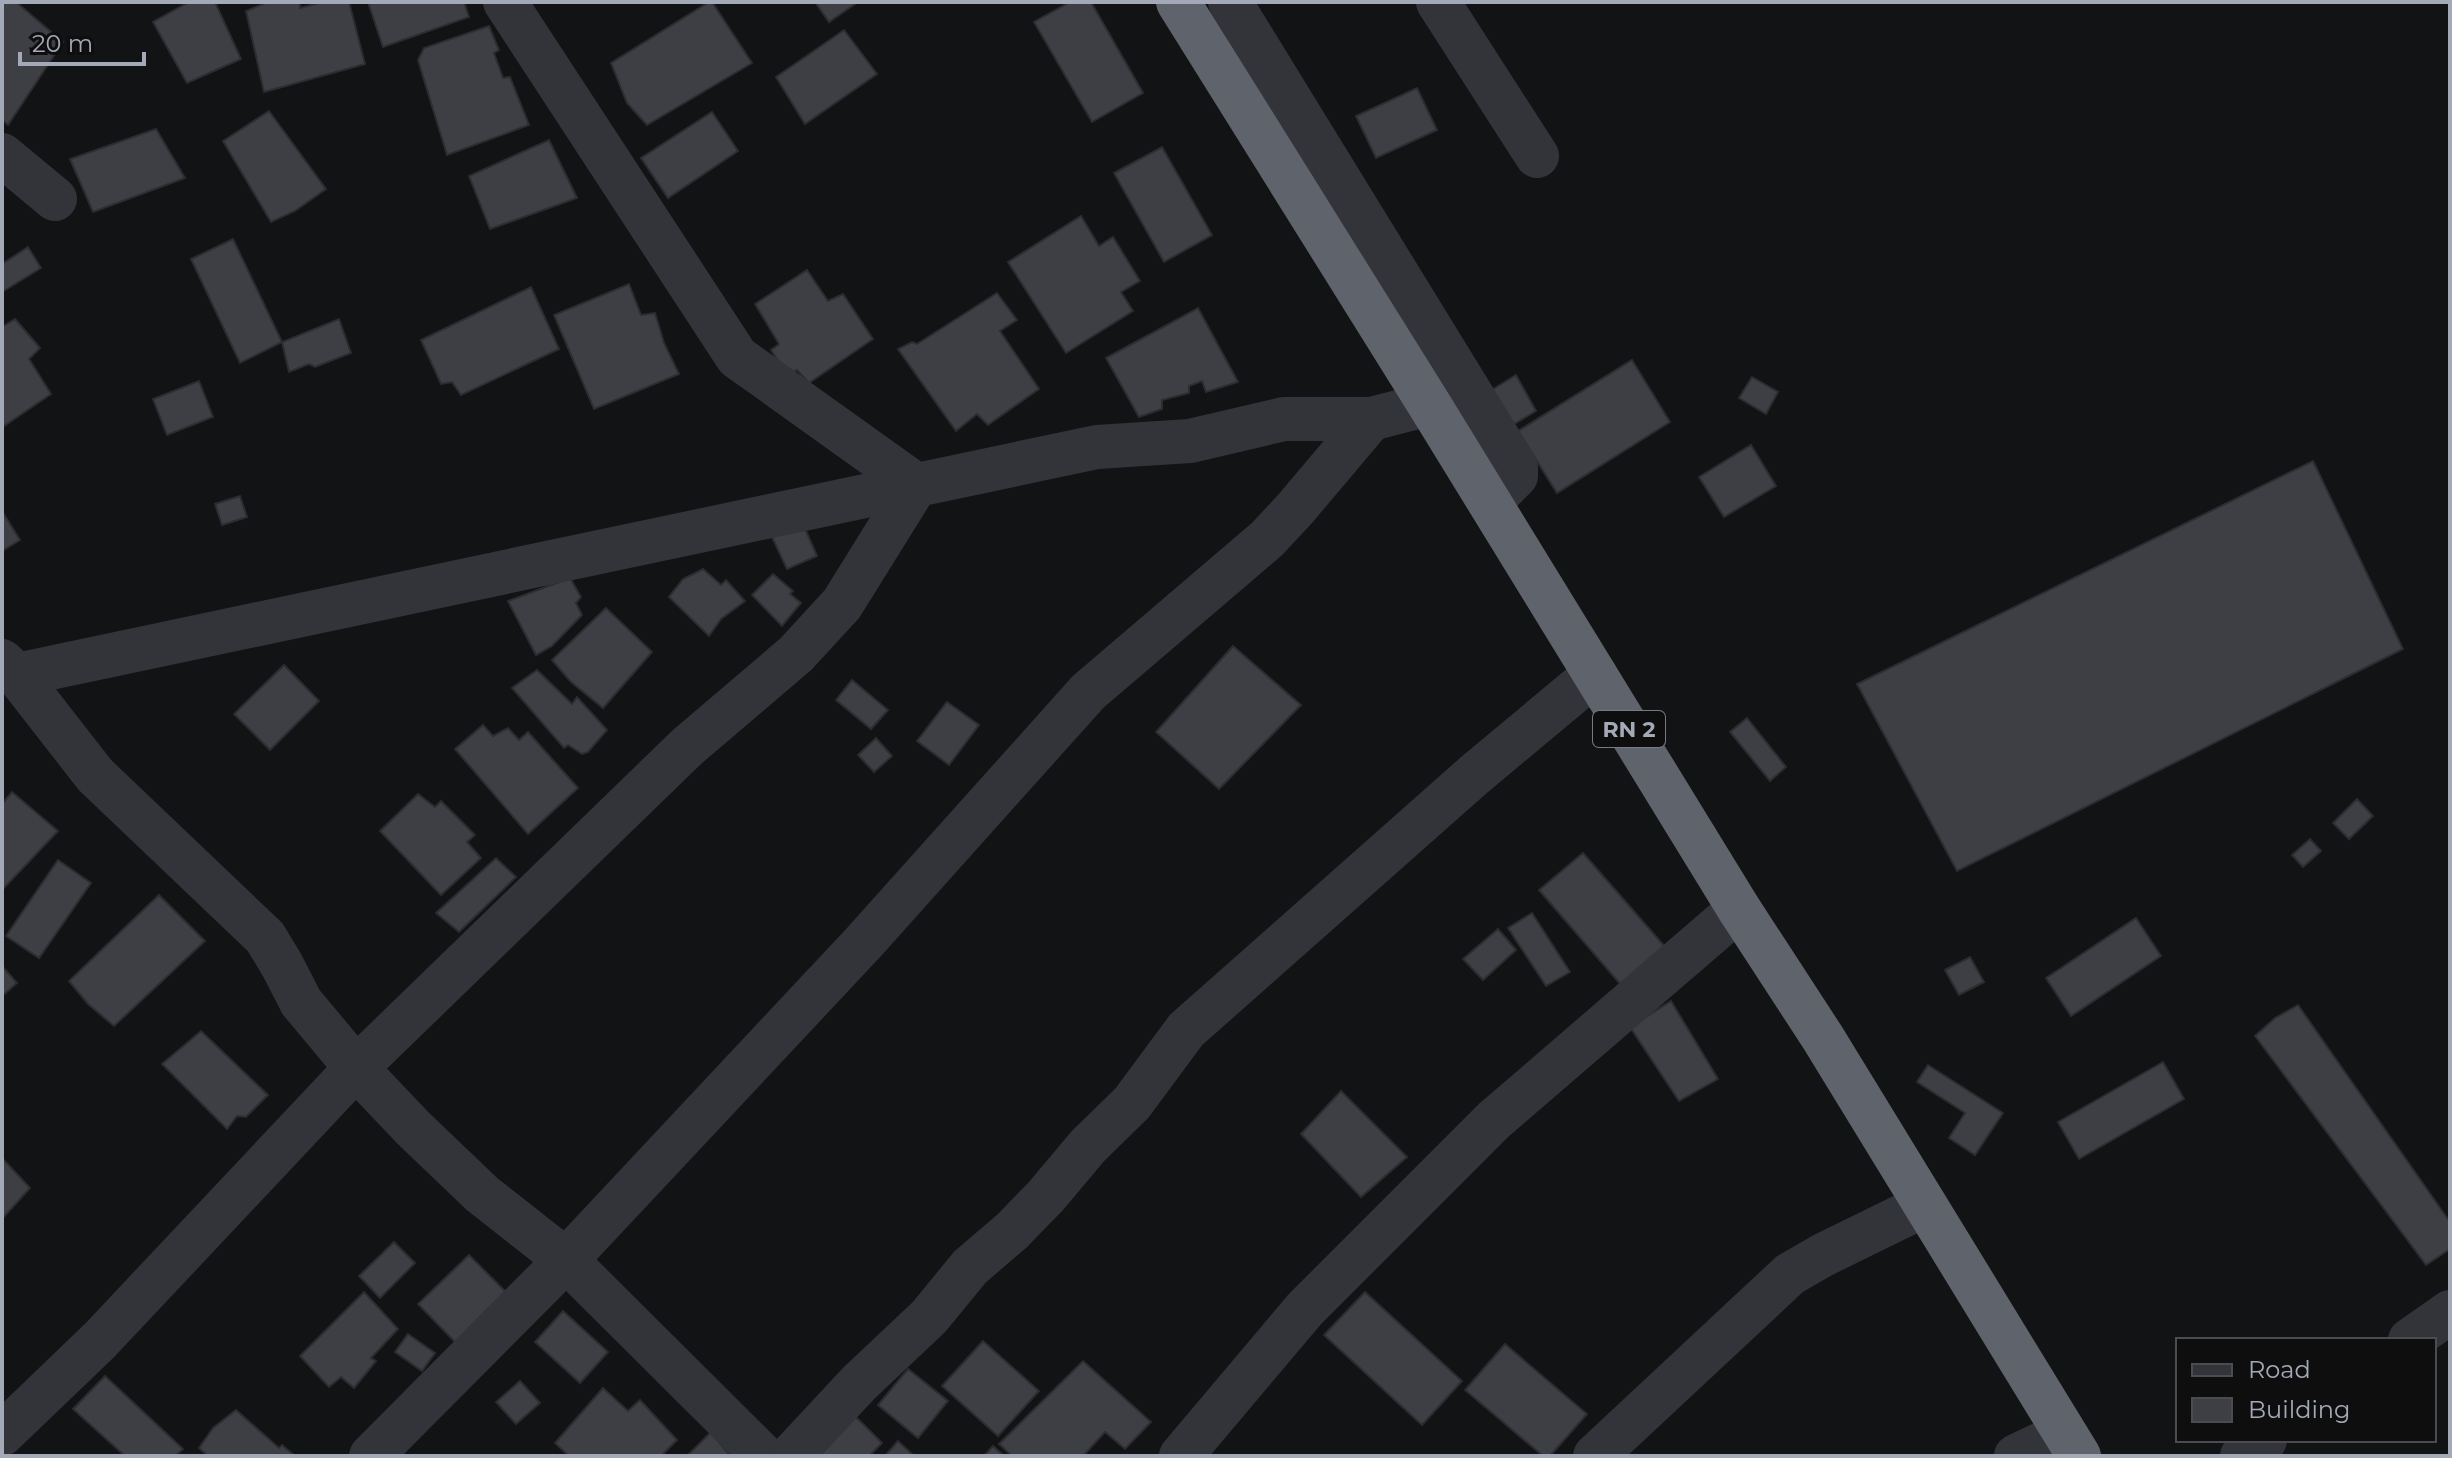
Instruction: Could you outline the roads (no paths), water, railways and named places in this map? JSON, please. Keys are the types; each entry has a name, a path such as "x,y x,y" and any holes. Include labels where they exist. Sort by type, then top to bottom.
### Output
{"highway":[{"name":"RN 2","path":"1178,2 1739,909 1823,1038 2071,1444"}],"street":[{"path":"505,2 737,357 916,485"},
{"path":"1230,2 1516,467 1516,476 1490,502"},
{"path":"1438,2 1537,156"},
{"path":"2,155 55,199"},
{"path":"763,1456 566,1260 482,1194 413,1128 356,1068 301,1002 265,937 95,775 9,668 1097,447 1190,441 1284,419 1371,419 1429,404"},
{"path":"371,1456 566,1260 864,942 1088,692 1267,539 1371,419"},
{"path":"2,1434 100,1340 356,1068 687,747 796,654 842,604 916,485"},
{"path":"791,1456 929,1317 970,1267 1046,1196 1088,1146 1132,1103 1186,1030 1474,775 1595,674"},
{"path":"1181,1456 1305,1309 1494,1120 1739,909"},
{"path":"1595,1456 1790,1274 1925,1205"},
{"path":"2413,1338 2450,1312"},
{"path":"2242,1456 2262,1442"},
{"path":"2016,1456 2071,1444"}]}
